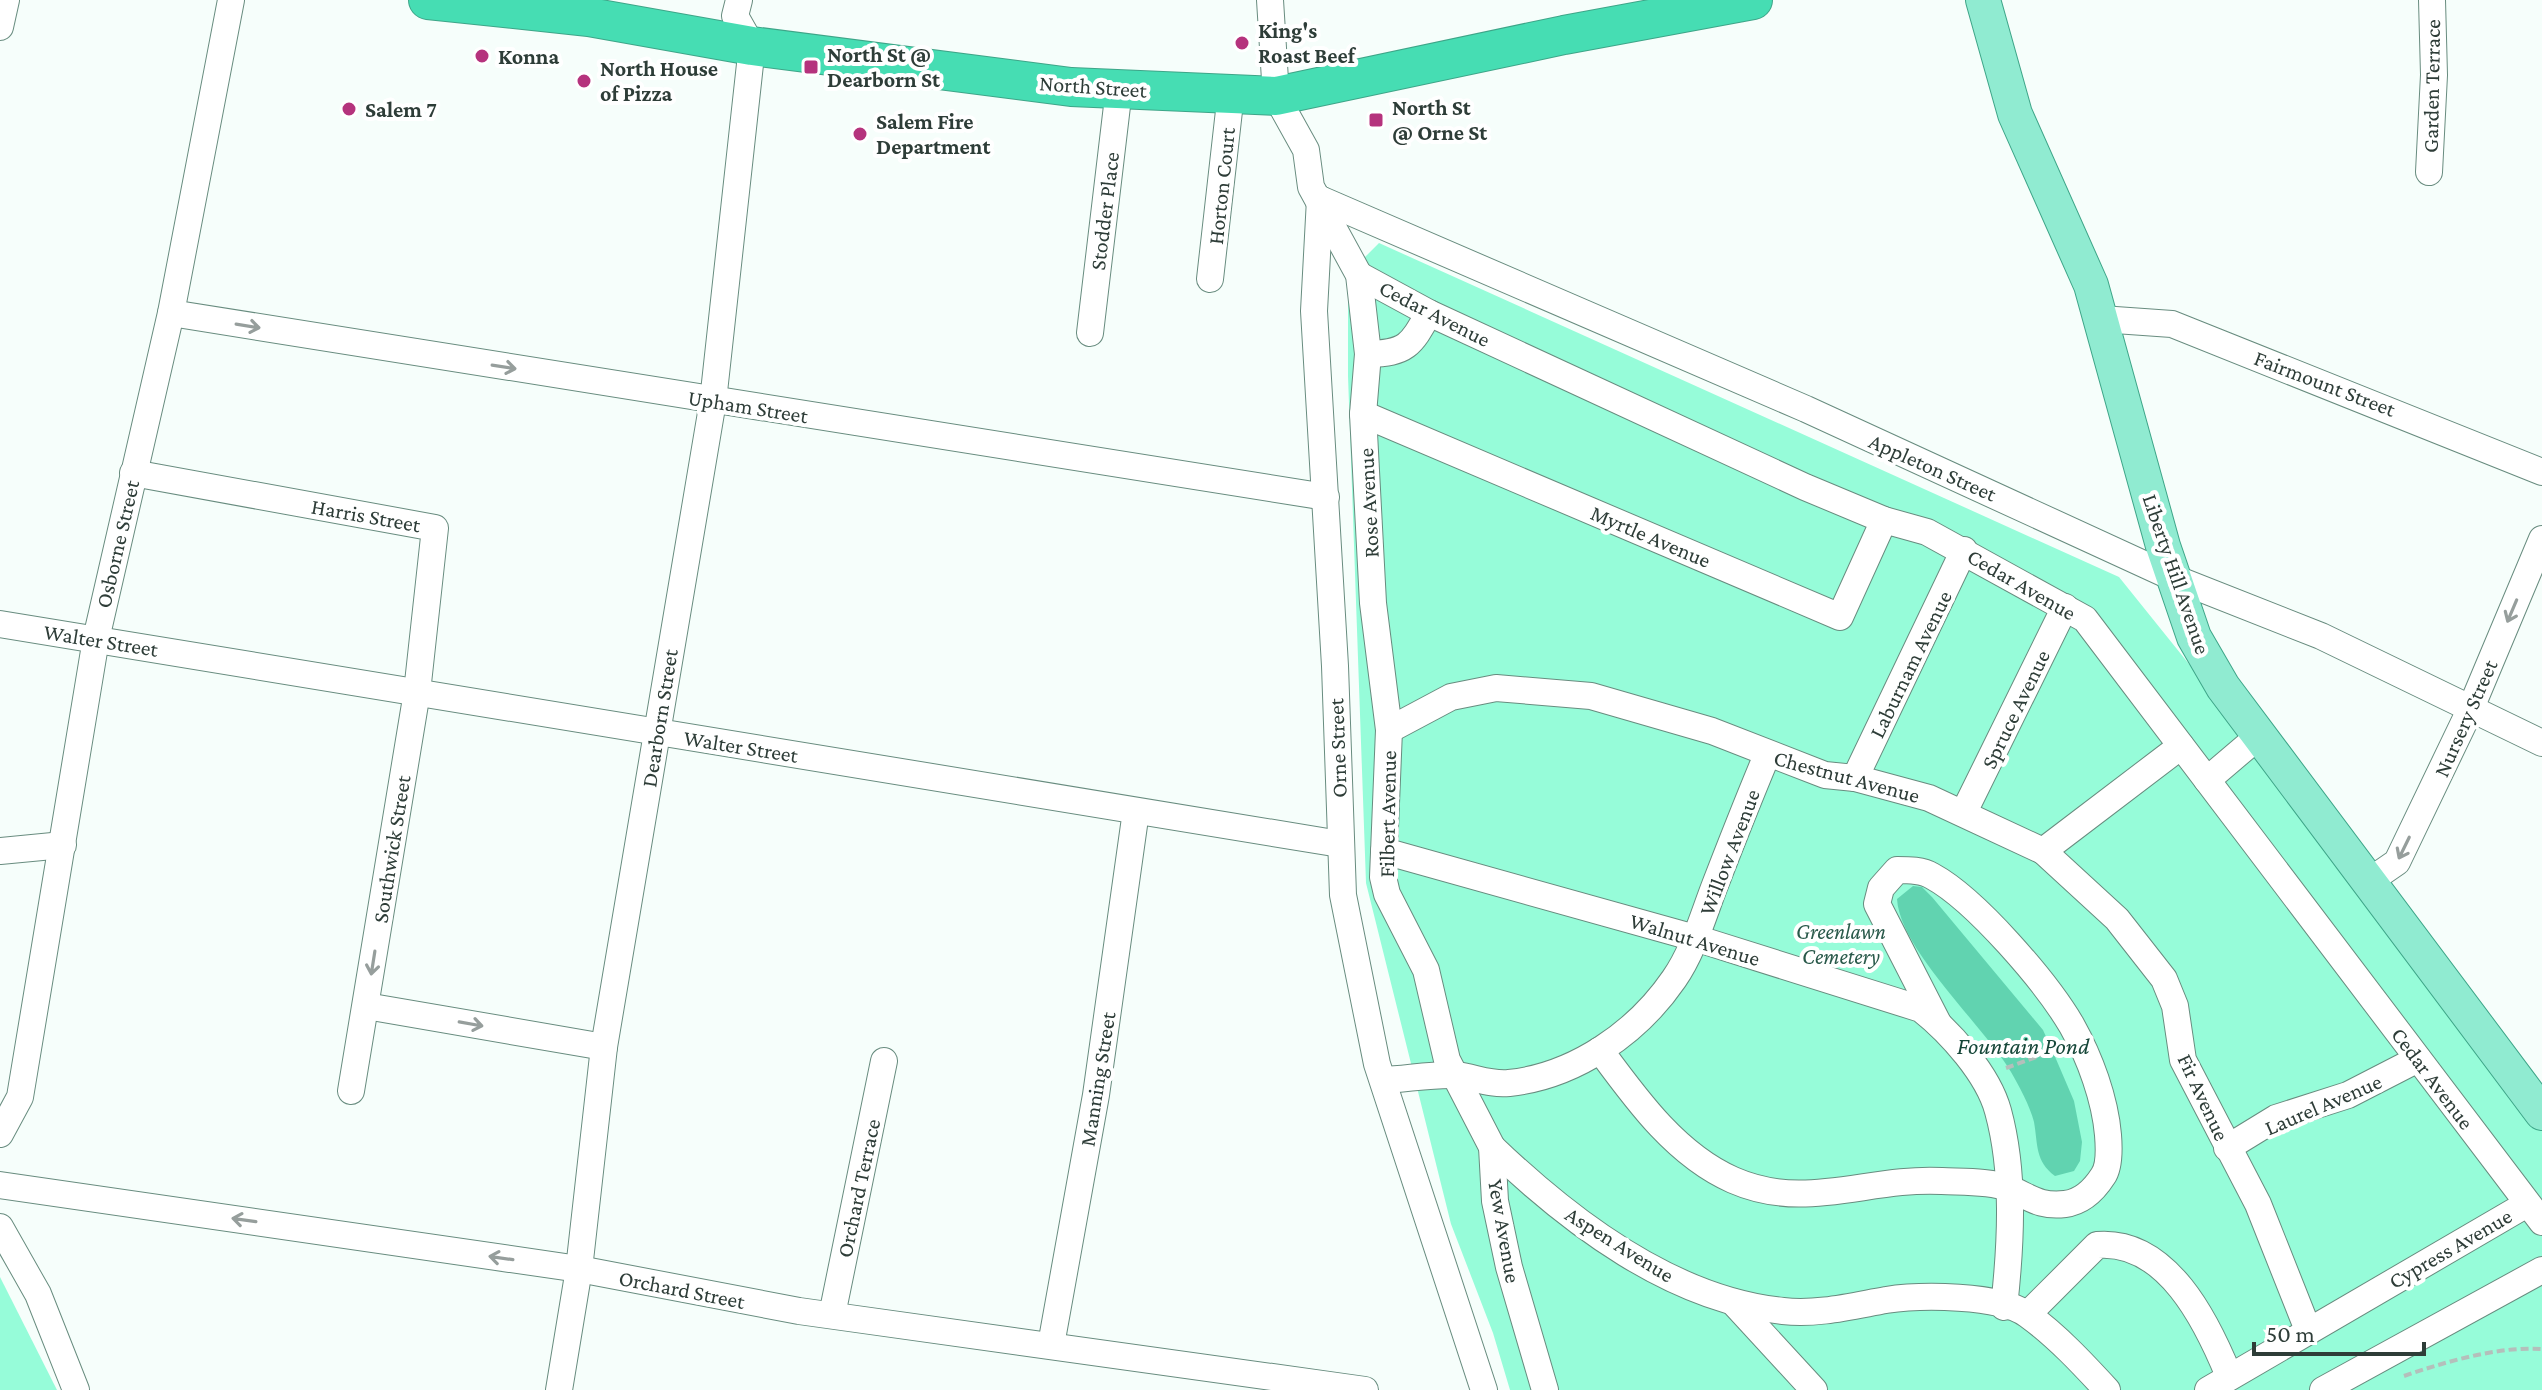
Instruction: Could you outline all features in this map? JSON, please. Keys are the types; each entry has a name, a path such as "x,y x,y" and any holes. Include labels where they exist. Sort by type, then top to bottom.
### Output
{"highway":[{"name":"North Street","path":"428,0 590,8 752,46 1071,87 1276,96 1734,2"}],"main road":[{"name":"Liberty Hill Avenue","path":"1983,0 2015,114 2091,285 2174,578 2194,637 2208,663 2260,735 2542,1113"}],"street":[{"path":"0,27 6,0"},
{"name":"Osborne Street","path":"0,1134 20,1097 96,639 171,313 231,0"},
{"path":"739,0 735,16 752,46"},
{"path":"1270,0 1276,96"},
{"name":"Garden Terrace","path":"2429,172 2434,75 2432,0"},
{"name":"Dearborn Street","path":"559,1390 579,1269 604,1047 713,401 752,46"},
{"name":"Stodder Place","path":"1090,333 1119,89"},
{"name":"Horton Court","path":"1210,279 1231,93"},
{"name":"Orne Street","path":"1276,96 1306,150 1311,187 1320,199 1314,311 1326,497 1343,895 1354,965 1383,1080 1484,1390"},
{"path":"1320,199 1359,275"},
{"name":"Appleton Street","path":"1320,199 1792,403 2174,578 2321,636 2542,743"},
{"name":"Cedar Avenue","path":"1359,275 1429,313 1884,520 1927,532 2085,619 2535,1213"},
{"name":"Rose Avenue","path":"1359,275 1368,354 1363,414 1373,603 1389,730"},
{"name":"Upham Street","path":"171,313 1326,497"},
{"path":"1368,354 1393,353 1412,343 1429,313"},
{"name":"Fairmount Street","path":"2101,319 2172,324 2542,472"},
{"name":"Myrtle Avenue","path":"1363,414 1840,617 1884,520"},
{"name":"Harris Street","path":"133,473 435,528 417,692"},
{"name":"Nursery Street","path":"2368,882 2397,862 2471,708 2542,539"},
{"name":"Laburnam Avenue","path":"1855,778 1964,550"},
{"name":"Spruce Avenue","path":"1964,812 2065,607"},
{"name":"Walter Street","path":"0,624 1340,844"},
{"name":"Chestnut Avenue","path":"1389,730 1451,697 1496,688 1591,696 1712,731 1767,755 1825,775 1855,778 1929,798 2043,851"},
{"name":"Southwick Street","path":"351,1091 417,692"},
{"name":"Filbert Avenue","path":"1389,730 1384,851 1387,894 1426,970 1445,1051 1457,1075"},
{"path":"2207,780 2260,735"},
{"path":"2043,851 2181,746"},
{"name":"Willow Avenue","path":"1383,1080 1457,1075 1487,1083 1508,1083 1565,1068 1600,1050 1657,1002 1676,977 1695,938 1767,755"},
{"name":"Manning Street","path":"1051,1345 1096,1095 1136,811"},
{"path":"0,851 63,845"},
{"name":"Walnut Avenue","path":"1384,851 1695,938 1921,1009 1938,1023 1982,1078 1998,1109 2016,1310"},
{"name":"Fir Avenue","path":"2043,851 2117,919 2164,979 2175,1006 2183,1060 2258,1204 2308,1330"},
{"path":"1600,1050 1644,1108 1699,1159 1733,1180 1768,1192 1804,1196 1904,1180 2007,1188 2028,1201 2066,1204 2091,1191 2106,1173 2109,1148 2106,1113 2077,1038 2050,992 1978,914 1932,876 1897,870 1881,888 1877,904 1938,1023"},
{"path":"366,1006 604,1047"},
{"name":"Laurel Avenue","path":"2227,1148 2276,1118 2348,1095 2418,1059"},
{"name":"Orchard Terrace","path":"832,1315 884,1061"},
{"name":"Yew Avenue","path":"1457,1075 1492,1147 1495,1201 1509,1267 1545,1390"},
{"path":"1479,1120 1508,1083"},
{"name":"Aspen Avenue","path":"1492,1147 1537,1190 1611,1243 1670,1277 1733,1302 1785,1312 1832,1309 1920,1295 2016,1310"},
{"name":"Orchard Street","path":"0,1185 579,1269 832,1315 1365,1390"},
{"name":"Cypress Avenue","path":"2218,1383 2308,1330 2535,1213"},
{"path":"0,1227 38,1294 76,1390"},
{"path":"2107,1390 2016,1310 2097,1245 2124,1246 2160,1268 2182,1291 2209,1327 2218,1383"},
{"path":"2323,1390 2542,1270"},
{"path":"1733,1302 1814,1390"}],"path":[{"path":"1982,1078 2053,1052 2077,1038"},
{"path":"2394,1379 2467,1359 2528,1348 2542,1349"}],"green space":[{"name":"Greenlawn Cemetery","path":"1379,243 2119,577 2197,674 2542,1131 2542,1390 1510,1390 1493,1333 1451,1224 1366,883 1348,376 1348,274"},
{"path":"0,1277 57,1390 0,1390"}],"water":[{"name":"Fountain Pond","path":"1913,886 1922,887 1932,897 2043,1030 2074,1101 2082,1142 2080,1161 2074,1171 2055,1176 2044,1164 2038,1152 2032,1116 2011,1072 1912,941 1897,899"}],"place":[{"name":"King's Roast Beef","path":"1242,43"},
{"name":"Konna","path":"482,56"},
{"name":"North St @ Dearborn St","path":"811,67"},
{"name":"North House of Pizza","path":"584,81"},
{"name":"Salem 7","path":"349,109"},
{"name":"North St @ Orne St","path":"1376,120"},
{"name":"Salem Fire Department","path":"860,134"}]}
